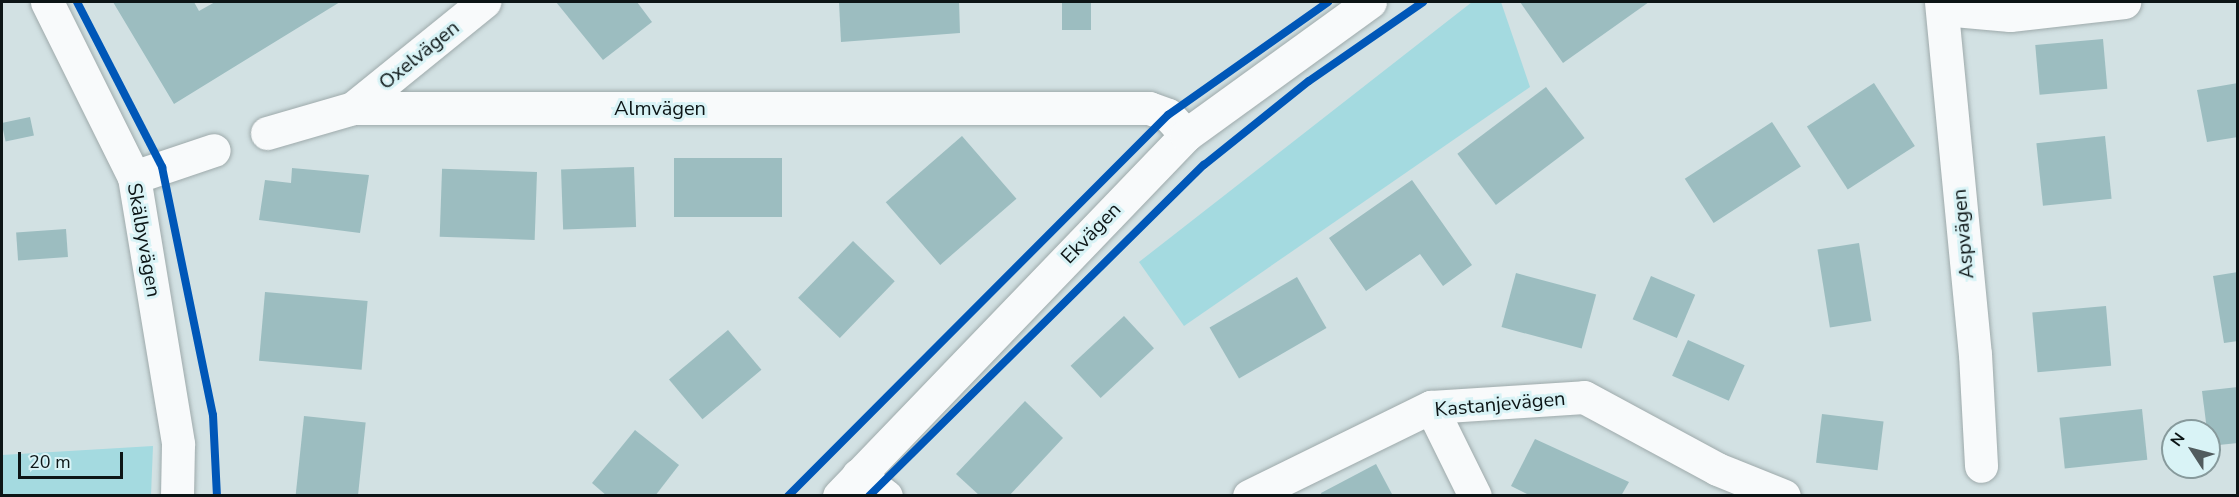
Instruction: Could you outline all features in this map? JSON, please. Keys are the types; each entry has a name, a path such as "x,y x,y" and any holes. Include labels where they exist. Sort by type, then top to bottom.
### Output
{"street":[{"name":"Skälbyvägen","path":"47,2 134,177 178,444 177,495"},
{"name":"Oxelvägen","path":"353,108 484,2"},
{"name":"Ekvägen","path":"848,485 1186,135 1370,2"},
{"path":"1942,5 2010,15 2124,2"},
{"name":"Aspvägen","path":"1942,5 1981,466"},
{"name":"Almvägen","path":"267,133 353,108 1149,108 1168,115 1186,135"},
{"path":"134,177 214,150"},
{"name":"Kastanjevägen","path":"1249,495 1431,407 1584,397 1718,469 1784,495"},
{"path":"1431,407 1474,495"},
{"path":"848,485 886,495"}],"shaded area":[{"path":"1472,2 1501,2 1530,87 1184,326 1139,262"},
{"path":"153,446 151,495 2,495 2,455"}],"building":[{"path":"113,2 194,2 199,11 215,2 340,2 174,104"},
{"path":"556,2 637,2 652,22 603,60"},
{"path":"839,2 959,2 960,33 841,42"},
{"path":"1062,2 1091,2 1091,30 1062,30"},
{"path":"1520,2 1649,2 1563,63"},
{"path":"2103,39 2107,89 2040,95 2035,45"},
{"path":"1874,83 1915,146 1848,189 1807,127"},
{"path":"2238,83 2238,137 2207,142 2197,90"},
{"path":"1546,87 1585,138 1496,205 1457,154"},
{"path":"30,117 34,136 6,142 2,123"},
{"path":"1772,122 1801,166 1714,223 1685,179"},
{"path":"962,136 1016,199 940,265 886,202"},
{"path":"2105,136 2112,199 2043,206 2036,143"},
{"path":"674,158 782,158 782,217 674,217"},
{"path":"634,167 636,227 563,230 561,170"},
{"path":"292,168 369,175 360,233 259,220 265,180 291,183"},
{"path":"442,169 537,172 535,240 440,237"},
{"path":"1412,180 1472,265 1443,286 1420,254 1366,291 1329,238"},
{"path":"66,229 68,257 18,260 16,232"},
{"path":"853,241 895,281 840,338 798,298"},
{"path":"1859,243 1871,321 1830,328 1818,250"},
{"path":"2238,272 2238,341 2224,343 2213,276"},
{"path":"1516,273 1596,294 1582,349 1502,327"},
{"path":"1651,276 1695,295 1677,338 1633,319"},
{"path":"1297,277 1326,328 1239,379 1210,328"},
{"path":"265,292 368,301 362,370 259,361"},
{"path":"2106,306 2111,366 2038,372 2032,312"},
{"path":"1124,316 1154,348 1101,398 1071,366"},
{"path":"728,330 761,370 702,419 669,379"},
{"path":"1688,340 1745,365 1729,401 1672,376"},
{"path":"2238,387 2238,443 2221,445 2221,419 2206,419 2202,391"},
{"path":"1025,401 1063,438 1009,496 980,496 956,474"},
{"path":"2142,409 2147,460 2065,468 2059,418"},
{"path":"1822,414 1884,422 1878,470 1816,463"},
{"path":"304,416 366,422 358,496 296,496"},
{"path":"635,430 679,465 655,496 607,496 592,483"},
{"path":"1535,439 1629,482 1621,496 1531,496 1511,486"},
{"path":"1376,464 1393,496 1322,496 1321,493"}],"cycle path":[{"path":"77,2 162,167 213,415 217,496"},
{"path":"788,496 1168,115 1328,2"},
{"path":"869,496 1204,165 1309,81 1423,2"}]}
